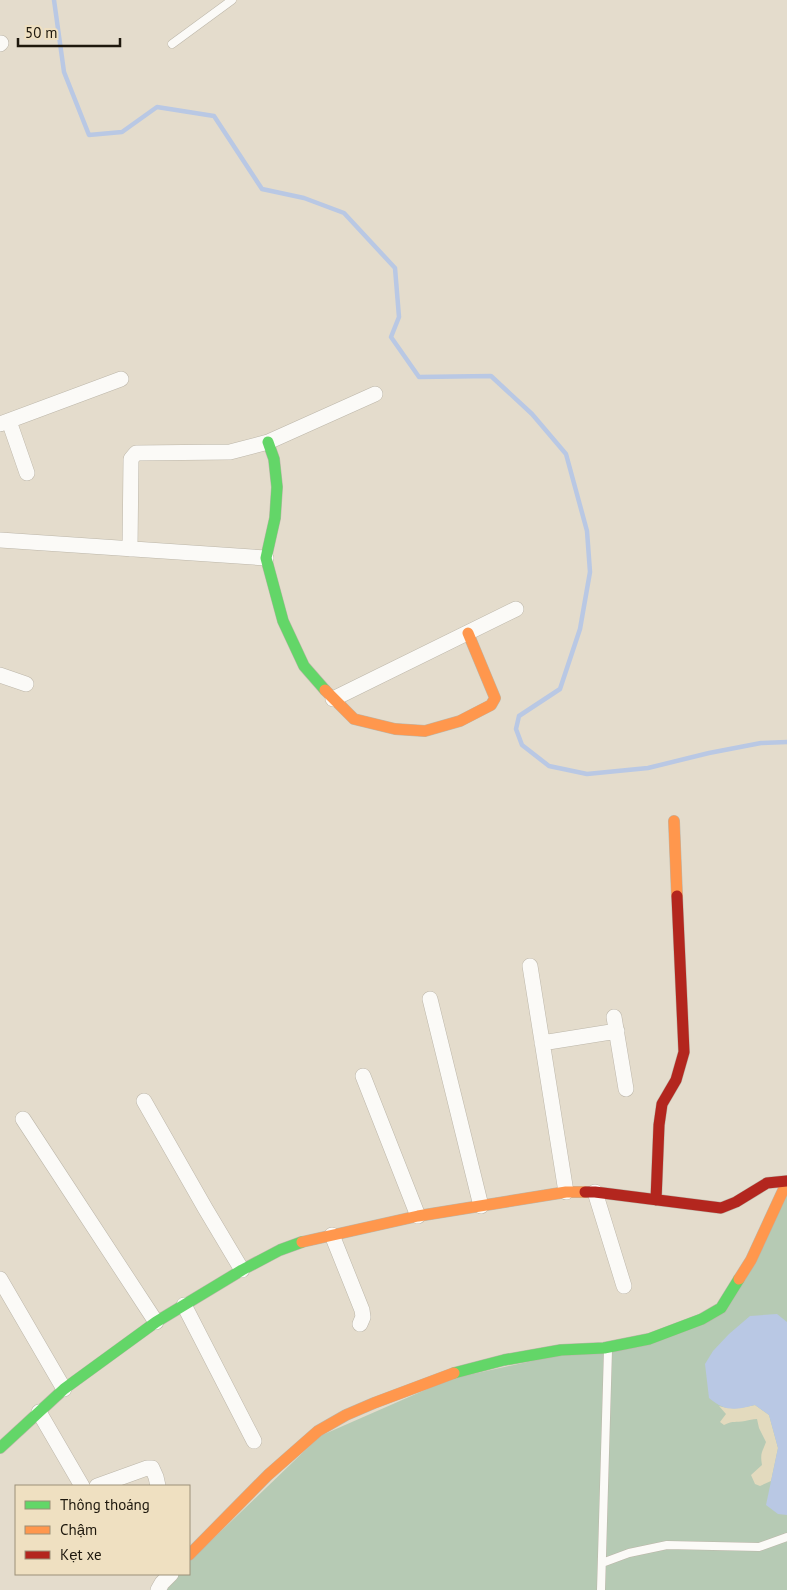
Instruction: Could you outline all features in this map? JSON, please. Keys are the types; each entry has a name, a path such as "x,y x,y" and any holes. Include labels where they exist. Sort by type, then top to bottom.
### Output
{"street":[{"path":"26,473 4,423 121,379"},
{"path":"130,549 131,459 136,453 230,452 268,442 375,394"},
{"path":"268,442 274,459 278,487 275,518 266,558 283,621 304,666 333,699 354,719 394,729 425,731 460,721 491,705 494,698 468,633"},
{"path":"0,540 266,558"},
{"path":"333,699 516,609"},
{"path":"0,676 26,684"},
{"path":"656,1200 659,1125 662,1104 676,1080 684,1052 674,821"},
{"path":"530,966 566,1192"},
{"path":"430,1000 481,1206"},
{"path":"542,1043 615,1024 626,1089"},
{"path":"363,1076 418,1216"},
{"path":"144,1101 242,1270"},
{"path":"23,1119 156,1322"},
{"path":"0,1448 64,1389 156,1322 242,1270 280,1250 309,1239 418,1216 566,1192 595,1192 721,1208 736,1202 767,1183 787,1182 750,1260 721,1308 702,1319 658,1336 608,1347 561,1350 504,1360 446,1375 346,1416 318,1432 288,1457 190,1554"},
{"path":"595,1192 624,1286"},
{"path":"332,1235 362,1310 363,1316 360,1324"},
{"path":"0,1280 5,1297 64,1389"},
{"path":"184,1305 254,1441"},
{"path":"39,1412 81,1485"},
{"path":"100,1485 147,1468 152,1468 158,1485"},
{"path":"158,1590 170,1575"}],"lane":[{"path":"172,44 232,0"},
{"path":"601,1590 608,1347"},
{"path":"602,1563 629,1553 667,1546 759,1547 787,1537"}],"green space":[{"path":"787,1194 787,1590 164,1590 177,1575 190,1575 190,1561 320,1436 450,1379 705,1323"}],"sand":[{"path":"755,1405 769,1415 778,1448 771,1481 760,1486 755,1484 751,1475 762,1465 761,1455 766,1442 757,1419 732,1422 724,1425 720,1422 726,1414 719,1406 737,1408"}],"water":[{"path":"777,1314 787,1322 787,1515 778,1514 766,1505 778,1448 769,1415 755,1405 730,1409 715,1403 709,1398 705,1364 713,1351 750,1316"}],"waterway":[{"path":"54,0 64,72 89,135 122,132 157,107 214,116 262,189 304,198 344,213 395,268 399,317 391,337 419,377 491,376 532,414 566,454 587,531 590,572 580,629 560,689 519,716 516,729 522,745 549,766 587,774 648,768 761,743 787,742"}],"traffic: fast":[{"path":"268,442 274,459 277,487 275,518 266,558 283,621 304,666 325,690"},
{"path":"0,1448 64,1389 156,1322 242,1270 280,1250 302,1242"},
{"path":"454,1373 504,1360 561,1350 604,1348 649,1339 702,1319 721,1308 739,1279"}],"traffic: slow":[{"path":"325,690 354,719 395,729 425,731 460,721 491,705 495,698 468,633"},
{"path":"674,821 677,896"},
{"path":"739,1279 751,1260 787,1182"},
{"path":"302,1242 418,1216 566,1192 585,1192"},
{"path":"190,1554 268,1475 318,1431 346,1415 374,1403 454,1373"}],"traffic: jam":[{"path":"656,1200 659,1125 662,1104 676,1080 684,1052 677,896"},
{"path":"585,1192 721,1208 736,1202 767,1183 787,1181"}]}
